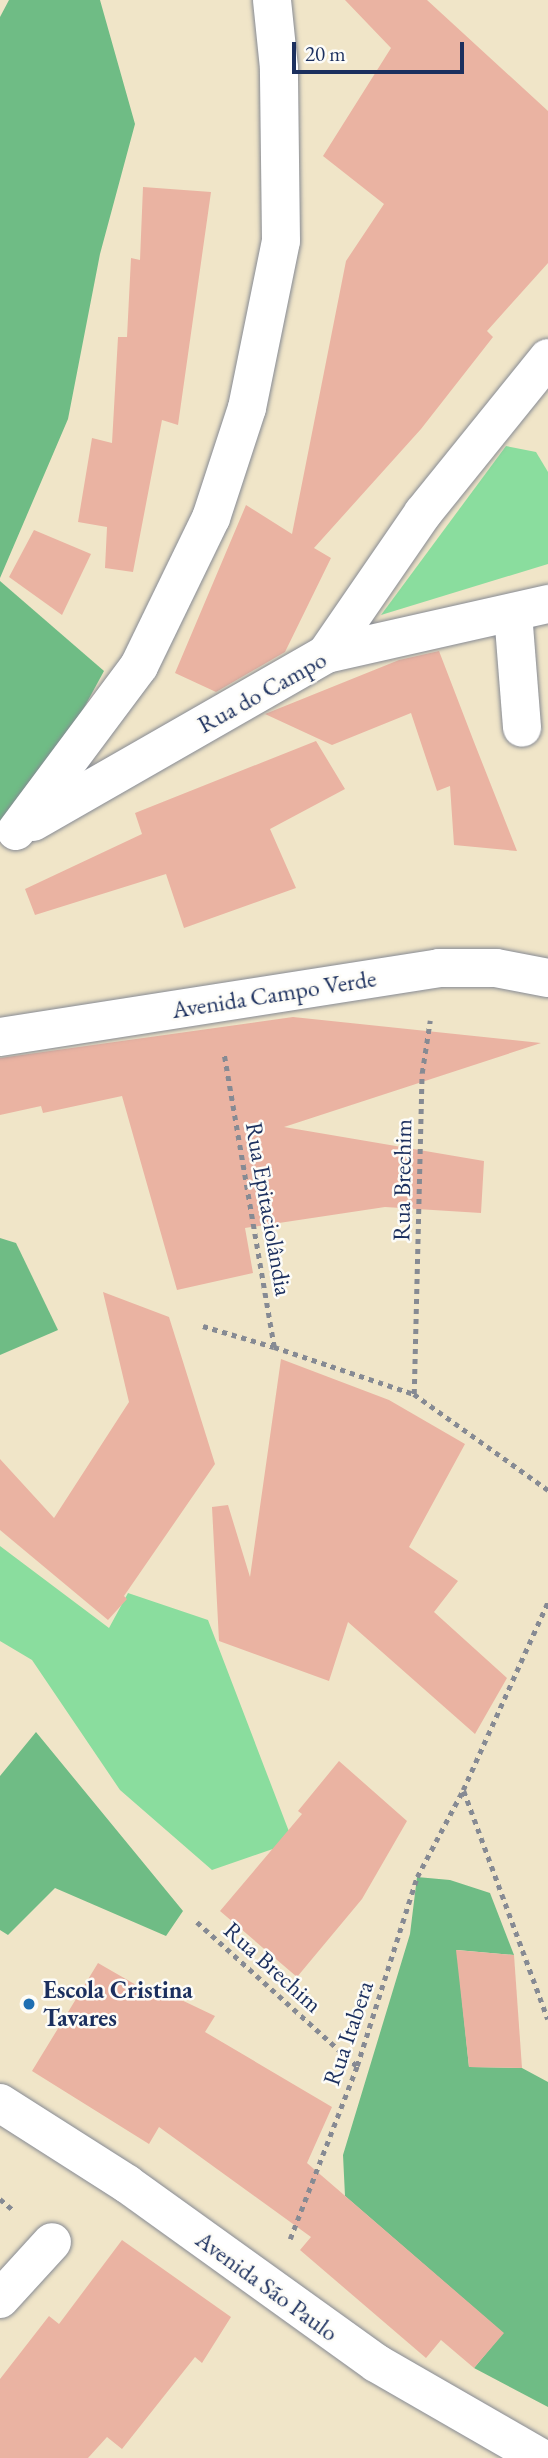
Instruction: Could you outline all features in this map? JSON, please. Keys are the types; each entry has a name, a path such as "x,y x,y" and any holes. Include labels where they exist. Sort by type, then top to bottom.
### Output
{"main road":[{"path":"8,837 139,666 211,518 247,408 281,241 282,134 272,0"},
{"path":"326,653 423,513 548,358"},
{"path":"522,728 530,609"},
{"name":"Rua do Campo","path":"8,837 326,653 530,609"},
{"name":"Avenida Campo Verde","path":"0,1037 439,968 496,968 548,978"},
{"name":"Avenida São Paulo","path":"0,2103 117,2177 376,2363 541,2458"},
{"path":"0,2299 52,2242"}],"path":[{"name":"Rua Brechim","path":"414,1394 422,1073 439,968"},
{"name":"Rua Epitaciolândia","path":"216,1003 274,1347"},
{"path":"203,1326 414,1394 548,1490"},
{"name":"Rua Itabera","path":"271,2289 356,2066 417,1877 463,1790 548,1602"},
{"path":"463,1790 548,2019"},
{"name":"Rua Brechim","path":"197,1922 356,2066"}],"green space":[{"path":"9,0 100,0 135,124 100,254 68,419 0,578 0,17"},
{"path":"506,446 536,452 548,472 548,564 381,615"},
{"path":"0,581 104,671 23,820 0,833"},
{"path":"0,1238 16,1243 58,1330 0,1355"},
{"path":"0,1546 109,1628 128,1593 208,1620 293,1842 212,1870 120,1790 32,1660 0,1641"},
{"path":"36,1732 183,1911 166,1936 55,1888 8,1935 0,1930 0,1776"},
{"path":"417,1877 450,1880 490,1893 514,1955 457,1950 469,2067 522,2068 548,2082 548,2407 474,2368 503,2333 345,2196 343,2155 410,1934"}],"building":[{"path":"345,0 427,0 548,111 548,263 487,331 493,337 421,429 314,548 331,558 285,652 216,692 175,673 246,505 292,534 346,261 384,204 323,156 391,48"},
{"path":"143,187 211,192 178,425 162,420 133,572 105,568 107,527 78,522 92,438 112,443 118,337 127,337 131,258 140,260"},
{"path":"34,530 91,554 62,615 9,577"},
{"path":"439,651 517,851 454,845 450,786 437,791 411,713 332,745 265,714 399,660"},
{"path":"316,741 345,789 270,829 296,888 184,928 166,874 35,915 25,889 142,834 135,813"},
{"path":"293,1017 541,1043 284,1127 484,1161 481,1213 385,1207 245,1228 253,1273 177,1290 122,1096 43,1113 41,1106 0,1115 0,1058"},
{"path":"103,1292 169,1317 215,1464 124,1596 127,1599 108,1620 0,1530 0,1459 54,1518 129,1402"},
{"path":"281,1359 389,1400 465,1444 409,1547 458,1581 434,1612 507,1678 475,1734 348,1622 329,1681 219,1641 212,1507 228,1505 250,1577"},
{"path":"339,1761 407,1821 362,1899 297,1977 220,1911 302,1814 298,1811"},
{"path":"456,1950 514,1955 522,2068 469,2067"},
{"path":"98,1963 150,1993 152,1986 215,2016 205,2032 332,2107 307,2163 504,2333 474,2368 441,2340 426,2358 300,2250 311,2237 159,2127 149,2144 32,2071"},
{"path":"122,2240 231,2317 202,2363 195,2357 122,2449 107,2437 88,2458 0,2458 0,2379 49,2316 59,2324"}],"place":[{"name":"Escola Cristina Tavares","path":"29,2004"}]}
